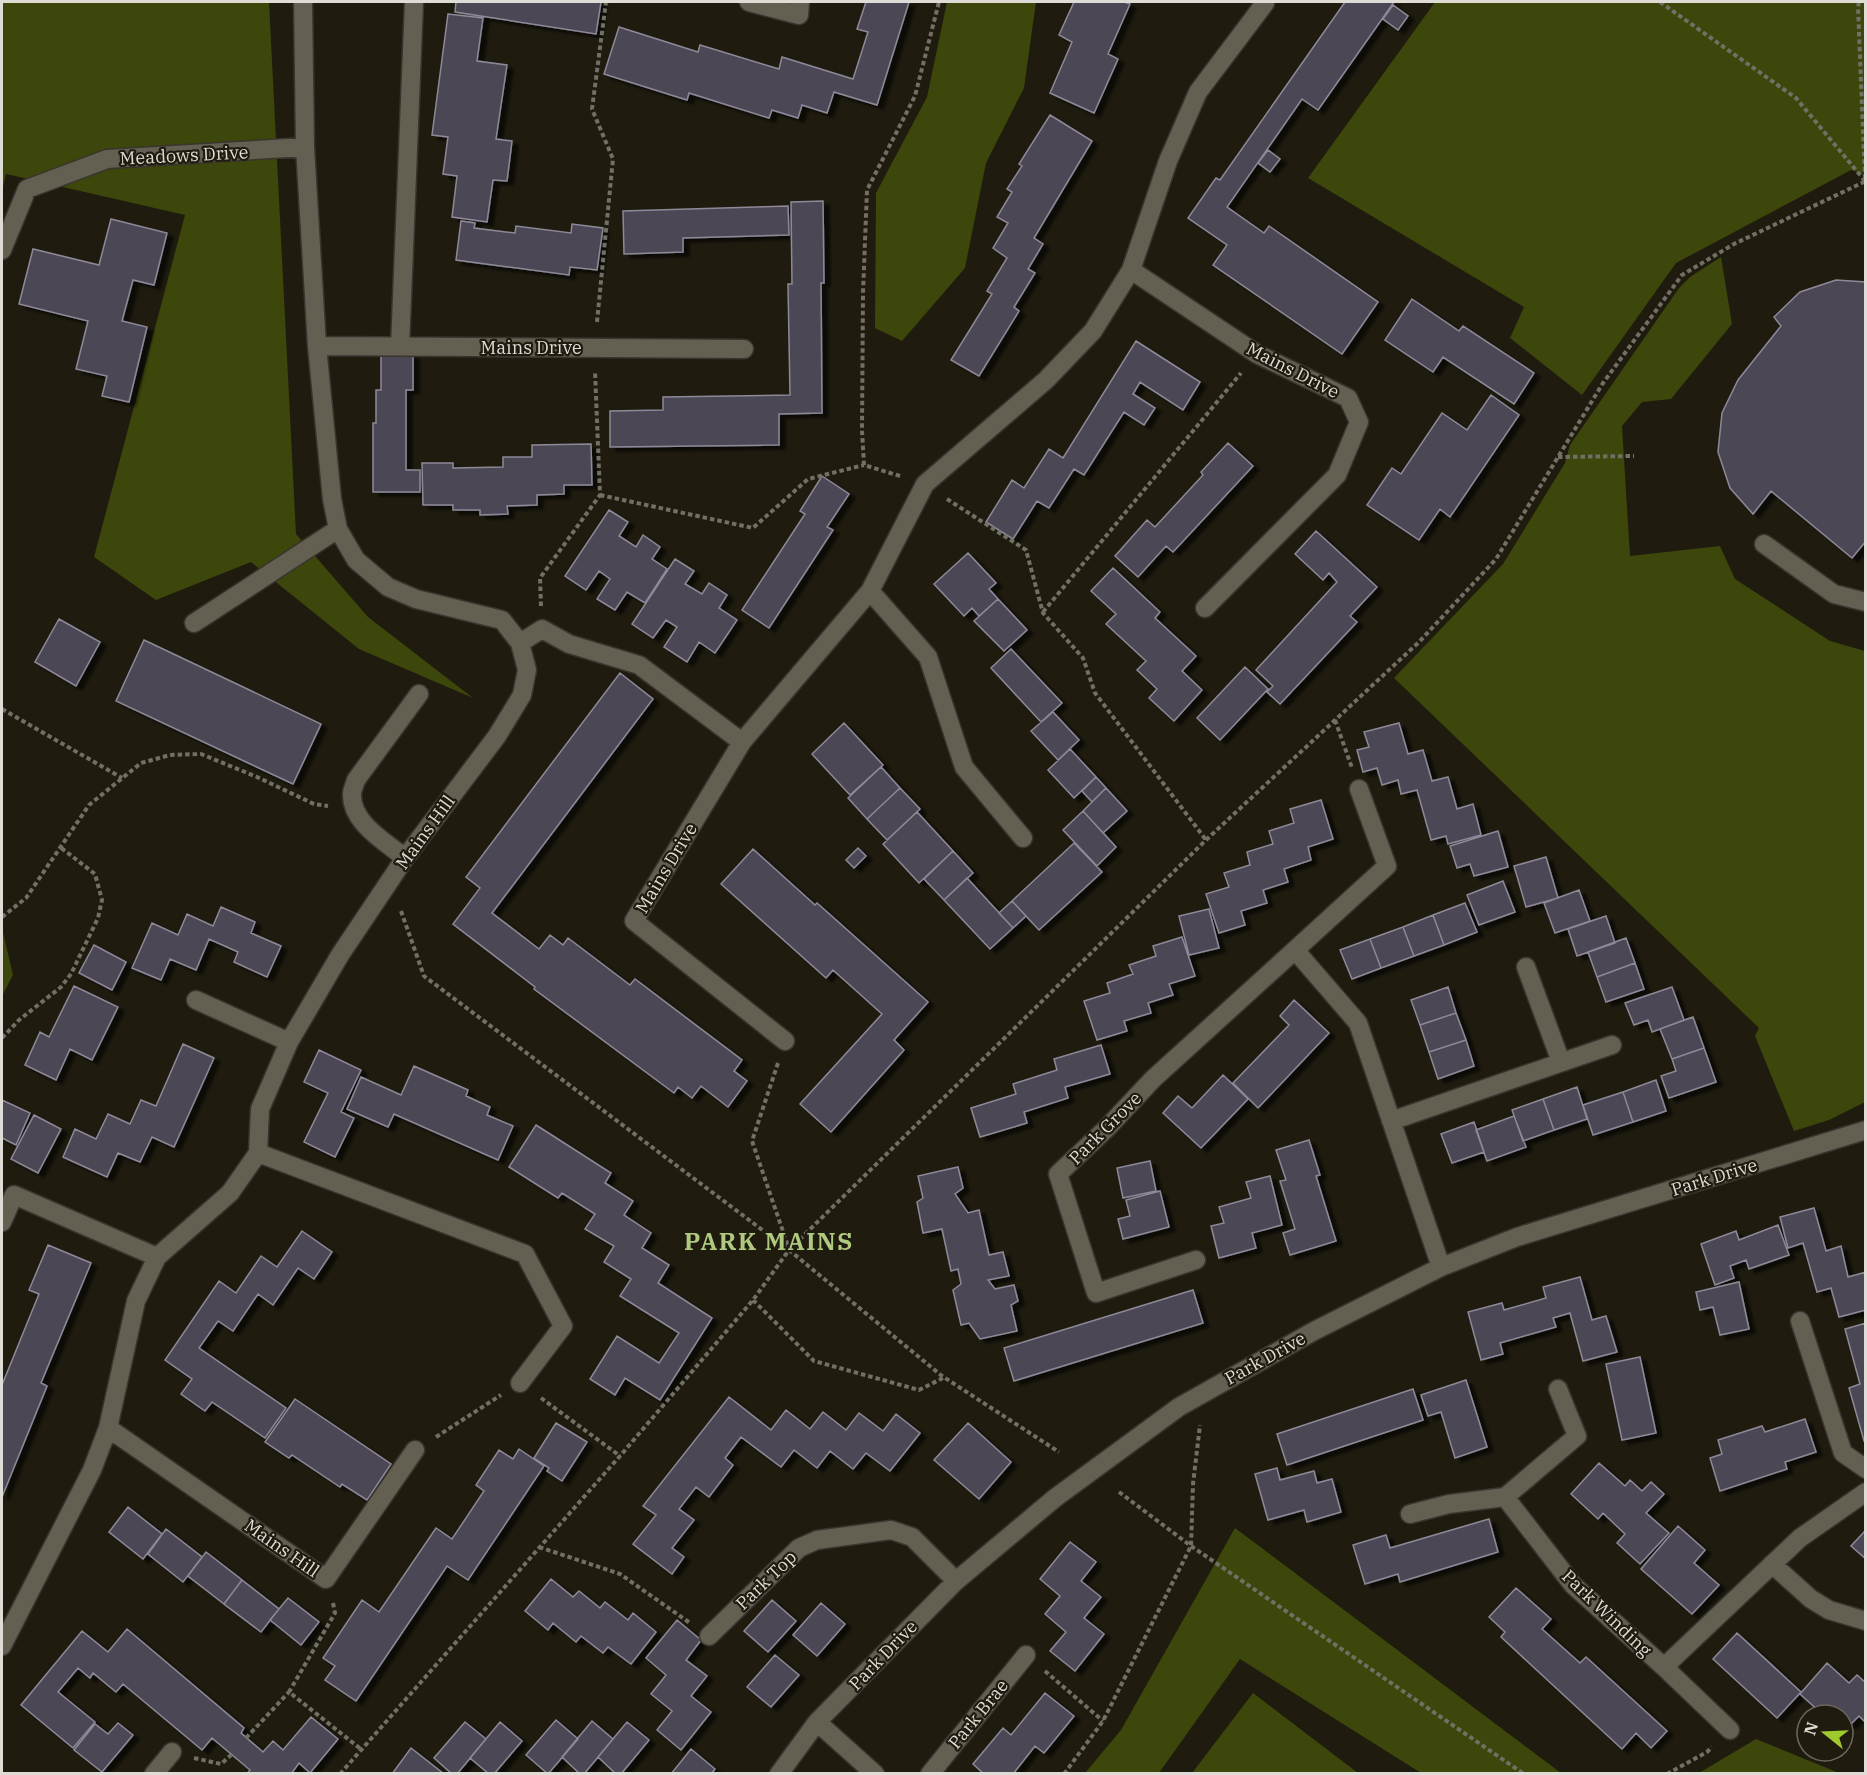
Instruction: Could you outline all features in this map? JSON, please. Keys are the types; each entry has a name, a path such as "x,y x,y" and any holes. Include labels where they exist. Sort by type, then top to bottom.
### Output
{"street":[{"path":"194,623 338,529 332,500 317,346 305,147 303,2"},
{"path":"400,347 414,2"},
{"path":"749,2 799,15 800,2"},
{"name":"Mains Drive","path":"785,1041 634,921 742,742 870,591 925,484 1046,380 1093,331 1131,270 1168,161 1198,92 1265,3 1262,2"},
{"name":"Meadows Drive","path":"2,250 27,189 107,159 305,147"},
{"name":"Mains Drive","path":"1131,270 1257,354 1348,398 1359,422 1337,475 1205,608"},
{"name":"Mains Drive","path":"317,346 744,348"},
{"name":"Mains Hill","path":"258,1153 260,1109 289,1042 340,956 390,880 497,736 522,696 527,670 520,643 502,620 416,598 388,586 356,560 338,529"},
{"path":"1764,544 1834,594 1866,602"},
{"path":"870,591 928,657 964,767 1023,838"},
{"path":"520,643 542,629 569,644 639,665 742,742"},
{"path":"405,858 364,825 355,811 352,794 356,780 419,694"},
{"name":"Park Grove","path":"1196,1260 1096,1293 1058,1174 1107,1128 1153,1079 1387,866 1359,789"},
{"path":"1295,950 1358,1023 1441,1267"},
{"path":"1526,967 1561,1062"},
{"path":"196,1000 289,1042"},
{"path":"1391,1121 1612,1045"},
{"name":"Park Drive","path":"779,1773 817,1722 956,1581 1055,1498 1191,1400 1314,1331 1441,1267 1517,1237 1866,1130"},
{"path":"2,1646 8,1620 92,1470 108,1428 136,1301 157,1257 230,1193 258,1153 525,1254 563,1326 520,1383"},
{"path":"2,1222 14,1195 157,1257"},
{"path":"1800,1321 1842,1453 1866,1469"},
{"path":"1410,1514 1449,1504 1505,1497 1577,1436 1558,1389"},
{"name":"Mains Hill","path":"108,1428 326,1579 415,1450"},
{"name":"Park Winding","path":"1505,1497 1573,1585 1664,1667 1800,1538 1866,1492"},
{"name":"Park Top","path":"709,1636 799,1548 817,1540 891,1530 912,1537 956,1581"},
{"path":"1772,1564 1811,1599 1829,1610 1866,1620"},
{"name":"Park Brae","path":"930,1773 1026,1655"},
{"path":"1664,1667 1730,1730"},
{"path":"817,1722 875,1773"},
{"path":"154,1773 172,1752"}],"path":[{"path":"864,465 863,293 867,190 915,96 939,2"},
{"path":"1660,2 1796,98 1865,181"},
{"path":"1859,2 1865,181"},
{"path":"340,1773 620,1456 753,1300 789,1250 1206,840 1419,642 1496,559 1603,383 1682,275 1734,244 1865,181"},
{"path":"1043,613 1257,354"},
{"path":"1557,457 1634,456"},
{"path":"600,495 753,528 808,478 864,465 925,484 1026,550 1043,613 1083,658 1095,693 1206,840"},
{"path":"2,709 122,778"},
{"path":"1335,720 1359,789"},
{"path":"2,917 26,898 89,805 141,763 171,755 201,754 258,777 314,804 355,811"},
{"path":"2,1038 19,1020 61,987 71,974 98,918 102,900 95,874 60,847"},
{"path":"390,880 424,976 789,1250 945,1377 1059,1452"},
{"path":"785,1041 752,1141 789,1250"},
{"path":"753,1300 814,1360 919,1390 945,1377"},
{"path":"415,1450 520,1383 620,1456"},
{"path":"1064,1773 1104,1721 1191,1546 1193,1484 1201,1427 1191,1400"},
{"path":"1119,1492 1191,1546 1524,1773"},
{"path":"539,1547 620,1575 709,1636"},
{"path":"246,1738 289,1692 336,1613 326,1579"},
{"path":"1026,1655 1104,1721"},
{"path":"289,1692 362,1750"},
{"path":"1666,1773 1707,1752 1730,1730"},
{"path":"172,1752 221,1764 231,1755"}],"green space":[{"path":"2,2 269,2 296,534 368,617 473,698 359,649 251,562 156,600 94,557 185,215 6,174 2,191"},
{"path":"947,2 1036,2 1024,88 986,163 965,268 902,341 875,328 876,193 927,97"},
{"path":"1435,2 1865,2 1865,174 1851,170 1676,263 1582,395 1510,338 1524,307 1308,178"},
{"path":"1721,257 1732,324 1671,399 1642,402 1622,426 1630,556 1720,546 1735,579 1830,641 1865,651 1865,1102 1829,1120 1794,1131 1755,1036 1759,1028 1394,678 1503,564 1565,463 1570,445 1679,288 1690,277"},
{"path":"2,928 13,975 2,996"},
{"path":"1235,1528 1561,1773 1421,1773 1240,1659 1159,1773 1085,1773 1121,1730"},
{"path":"1253,1693 1358,1773 1192,1773"},
{"path":"1756,1739 1795,1755 1795,1763 1815,1763 1839,1773 1699,1773"}],"building":[{"path":"456,2 601,2 596,34 455,12"},
{"path":"866,2 909,2 877,105 834,92 827,113 802,105 798,118 772,110 769,118 689,93 687,100 604,74 619,27 698,52 700,45 779,69 782,57 853,79 868,32 857,29"},
{"path":"1074,2 1130,4 1108,54 1118,59 1094,113 1050,93 1072,42 1059,35"},
{"path":"1345,2 1394,2 1318,110 1302,99 1227,207 1264,233 1269,226 1378,302 1342,354 1213,265 1227,245 1188,218 1216,178 1220,180"},
{"path":"1393,5 1408,16 1398,30 1383,19"},
{"path":"448,14 483,18 477,61 507,65 496,139 512,141 507,181 493,180 487,222 452,217 457,176 443,174 448,137 432,135"},
{"path":"1050,115 1092,141 1034,238 1043,244 1028,269 1035,273 1014,307 1019,311 979,376 951,360 992,294 987,291 1007,258 993,248 1008,223 997,217 1012,192 1007,189 1022,166 1019,164"},
{"path":"1268,150 1280,159 1270,172 1258,163"},
{"path":"823,201 822,413 779,414 779,445 610,447 610,411 663,410 663,397 790,395 788,284 792,284 791,202"},
{"path":"788,206 789,235 683,238 683,252 624,254 623,211"},
{"path":"111,219 167,233 154,285 133,280 122,321 147,327 129,402 102,396 107,376 76,369 88,321 19,304 33,249 99,265"},
{"path":"461,221 475,223 474,228 515,233 516,226 571,233 572,224 603,228 597,270 570,267 569,275 456,260"},
{"path":"1836,280 1866,282 1866,541 1852,558 1771,491 1753,514 1730,488 1718,452 1722,413 1738,380 1781,326 1774,317 1800,292"},
{"path":"1412,299 1459,331 1463,326 1534,373 1514,404 1443,357 1433,372 1385,340"},
{"path":"1136,341 1200,382 1183,410 1140,382 1133,394 1155,408 1144,425 1124,412 1084,475 1074,469 1049,508 1037,501 1013,539 986,522 1012,480 1024,488 1049,449 1063,458"},
{"path":"381,355 413,355 413,390 406,390 406,470 420,470 420,492 373,492 373,423 376,423 376,390 381,390"},
{"path":"1491,395 1519,415 1450,517 1440,509 1419,540 1367,505 1392,468 1401,474 1442,413 1467,430"},
{"path":"1228,443 1253,466 1173,552 1166,546 1138,577 1115,556 1147,520 1155,527 1203,475 1201,472"},
{"path":"591,444 592,485 564,485 564,494 537,495 537,505 507,506 508,514 480,515 480,510 453,510 453,505 423,505 422,463 453,463 453,468 503,467 503,457 532,457 532,445"},
{"path":"822,476 849,494 827,527 833,530 769,628 742,610 805,514 800,511"},
{"path":"609,510 628,522 619,536 636,547 643,535 660,547 652,559 667,569 645,603 627,592 615,610 597,599 610,579 599,571 586,590 565,576"},
{"path":"1316,531 1377,587 1350,616 1357,622 1280,704 1267,692 1273,686 1256,670 1337,582 1329,573 1323,580 1295,554"},
{"path":"968,553 996,583 989,589 998,599 979,616 972,608 964,616 934,584"},
{"path":"675,559 694,571 685,584 702,594 709,583 727,595 719,608 737,620 715,653 699,642 687,662 664,647 677,627 666,620 653,638 632,624"},
{"path":"1113,568 1160,612 1155,618 1196,656 1182,671 1202,690 1174,721 1149,698 1157,689 1137,670 1146,661 1106,624 1116,614 1091,591"},
{"path":"998,599 1027,630 1004,651 974,621"},
{"path":"59,619 100,642 76,686 35,662"},
{"path":"144,640 321,724 293,784 116,701"},
{"path":"1011,649 1062,703 1041,722 991,668"},
{"path":"1245,667 1268,689 1220,740 1197,718"},
{"path":"620,673 653,699 492,913 539,949 550,935 563,945 568,938 630,985 635,979 742,1060 734,1071 747,1081 728,1107 701,1086 692,1098 678,1087 674,1093 534,989 535,987 453,924 480,888 466,877"},
{"path":"1053,712 1079,740 1058,760 1031,731"},
{"path":"844,723 883,765 850,795 812,754"},
{"path":"1399,723 1408,754 1423,750 1432,781 1448,777 1457,809 1473,804 1481,835 1448,844 1446,836 1431,840 1417,790 1401,794 1398,780 1382,785 1377,768 1363,772 1357,750 1369,747 1364,732"},
{"path":"1070,749 1096,777 1074,798 1048,770"},
{"path":"881,767 900,788 867,819 848,798"},
{"path":"1096,777 1106,788 1092,802 1082,791"},
{"path":"900,788 920,809 887,840 867,819"},
{"path":"1106,788 1127,811 1103,833 1083,811"},
{"path":"1321,800 1333,839 1308,847 1311,860 1284,869 1288,882 1263,890 1267,903 1241,911 1245,925 1219,933 1206,894 1229,887 1224,873 1250,865 1247,852 1273,844 1269,831 1294,823 1290,809"},
{"path":"1083,811 1116,847 1097,866 1063,830"},
{"path":"917,812 953,851 919,883 883,844"},
{"path":"1498,831 1508,867 1474,876 1470,864 1457,868 1450,846"},
{"path":"1074,843 1102,872 1039,930 1012,901"},
{"path":"858,848 866,856 854,868 846,860"},
{"path":"753,849 928,1002 894,1040 904,1050 831,1132 800,1104 882,1014 833,970 826,978 721,884"},
{"path":"953,851 973,873 944,900 924,879"},
{"path":"1546,857 1558,898 1526,907 1514,866"},
{"path":"967,878 1013,928 990,949 944,900"},
{"path":"1503,881 1515,912 1479,925 1467,895"},
{"path":"1579,890 1590,921 1555,933 1544,903"},
{"path":"1012,901 1026,916 1013,928 999,913"},
{"path":"1465,903 1477,932 1444,945 1433,915"},
{"path":"221,907 255,922 251,933 281,946 267,977 234,962 238,952 209,939 196,970 170,959 161,980 132,968 152,923 178,935 187,914 213,926"},
{"path":"1209,909 1219,948 1189,955 1179,916"},
{"path":"1433,915 1444,945 1414,956 1403,927"},
{"path":"1606,916 1615,943 1577,956 1568,929"},
{"path":"1403,927 1414,956 1381,968 1370,939"},
{"path":"1182,937 1195,976 1169,984 1173,995 1148,1003 1151,1013 1124,1021 1127,1031 1097,1040 1084,1001 1110,993 1107,983 1133,974 1129,965 1156,956 1153,946"},
{"path":"1626,938 1635,963 1597,977 1588,952"},
{"path":"1370,939 1381,968 1352,979 1340,950"},
{"path":"94,945 126,962 112,990 79,973"},
{"path":"1635,963 1644,989 1606,1002 1597,977"},
{"path":"74,986 118,1007 92,1060 70,1049 56,1080 25,1065 40,1032 49,1037"},
{"path":"1448,987 1456,1013 1420,1025 1411,1000"},
{"path":"1672,987 1684,1020 1652,1032 1648,1020 1634,1025 1625,1003"},
{"path":"1294,1000 1329,1033 1258,1108 1233,1083 1289,1025 1280,1016"},
{"path":"1456,1013 1466,1040 1429,1052 1420,1025"},
{"path":"1693,1017 1704,1048 1672,1059 1660,1029"},
{"path":"1466,1040 1474,1066 1438,1079 1429,1052"},
{"path":"183,1044 214,1058 174,1147 152,1137 140,1162 118,1153 107,1177 63,1157 75,1129 96,1139 108,1114 130,1124 141,1100 156,1106"},
{"path":"1101,1045 1110,1074 1065,1087 1068,1098 1024,1112 1027,1123 980,1137 971,1108 1016,1094 1013,1084 1057,1070 1054,1059"},
{"path":"1704,1048 1716,1082 1669,1098 1661,1076 1676,1071 1672,1059"},
{"path":"319,1050 361,1070 341,1112 354,1118 335,1157 304,1142 328,1093 304,1082"},
{"path":"414,1066 468,1090 466,1096 490,1107 487,1115 513,1126 498,1160 394,1114 388,1127 347,1109 361,1077 401,1095"},
{"path":"1223,1075 1248,1099 1201,1148 1163,1113 1178,1096 1192,1108"},
{"path":"1656,1080 1666,1111 1633,1122 1623,1092"},
{"path":"1577,1087 1587,1119 1554,1130 1543,1099"},
{"path":"1623,1092 1633,1122 1593,1135 1583,1105"},
{"path":"1543,1099 1554,1130 1523,1141 1512,1110"},
{"path":"2,1100 30,1113 16,1145 2,1138"},
{"path":"34,1115 61,1129 38,1173 11,1159"},
{"path":"1514,1116 1526,1147 1487,1161 1476,1130"},
{"path":"1474,1122 1484,1152 1452,1163 1441,1134"},
{"path":"536,1125 611,1173 605,1183 633,1201 624,1215 651,1233 642,1248 669,1265 658,1283 712,1318 660,1400 625,1378 615,1395 590,1379 617,1336 659,1363 679,1333 620,1296 631,1279 604,1262 614,1246 585,1229 595,1214 562,1193 558,1198 509,1167"},
{"path":"1309,1140 1320,1175 1316,1176 1336,1241 1290,1255 1283,1233 1295,1229 1280,1181 1286,1180 1276,1150"},
{"path":"1150,1161 1156,1191 1123,1198 1117,1168"},
{"path":"958,1167 963,1188 955,1194 968,1213 979,1210 989,1255 1003,1252 1009,1276 988,1280 995,1289 1014,1285 1018,1301 1011,1305 1017,1331 980,1339 969,1323 961,1325 953,1290 961,1284 958,1269 951,1271 942,1229 923,1233 917,1202 923,1198 918,1176"},
{"path":"1270,1176 1282,1225 1252,1233 1256,1248 1219,1258 1211,1226 1224,1223 1219,1207 1251,1198 1246,1182"},
{"path":"1160,1191 1169,1227 1123,1239 1118,1219 1130,1216 1126,1200"},
{"path":"1814,1208 1826,1251 1841,1246 1848,1277 1866,1272 1866,1310 1839,1317 1831,1288 1817,1292 1803,1243 1788,1248 1780,1217"},
{"path":"1778,1225 1789,1255 1749,1269 1746,1260 1730,1266 1734,1278 1715,1285 1701,1244 1736,1231 1739,1240"},
{"path":"302,1231 332,1252 314,1279 298,1268 273,1305 258,1294 233,1331 218,1321 199,1348 286,1408 265,1438 212,1402 205,1411 181,1394 192,1379 165,1360 219,1281 236,1293 261,1256 277,1267"},
{"path":"48,1245 91,1263 41,1383 47,1386 2,1497 2,1385 39,1294 29,1290"},
{"path":"1580,1277 1592,1320 1606,1316 1617,1352 1583,1361 1570,1313 1553,1318 1556,1327 1500,1343 1503,1354 1481,1360 1468,1312 1502,1303 1504,1310 1546,1298 1543,1287"},
{"path":"1739,1282 1749,1329 1720,1335 1713,1307 1700,1310 1696,1292"},
{"path":"1193,1290 1203,1323 1014,1381 1004,1348"},
{"path":"1866,1323 1866,1440 1864,1441 1849,1388 1860,1384 1845,1329"},
{"path":"1640,1357 1656,1433 1622,1440 1606,1364"},
{"path":"1466,1380 1487,1447 1455,1458 1441,1412 1428,1416 1421,1395"},
{"path":"1413,1389 1423,1420 1287,1465 1277,1434"},
{"path":"729,1397 771,1430 786,1410 810,1429 823,1412 846,1430 859,1413 883,1431 896,1414 920,1433 890,1471 866,1453 853,1469 830,1451 817,1468 794,1450 781,1467 741,1437 725,1458 733,1465 709,1497 696,1487 679,1509 694,1520 672,1548 684,1557 672,1574 633,1544 656,1515 643,1506"},
{"path":"295,1399 391,1464 367,1500 342,1484 340,1487 292,1455 289,1458 265,1442"},
{"path":"1805,1419 1816,1452 1785,1462 1787,1469 1720,1491 1710,1458 1722,1454 1718,1440 1762,1426 1765,1432"},
{"path":"556,1423 587,1442 562,1481 534,1458"},
{"path":"968,1423 1011,1462 979,1499 934,1460"},
{"path":"519,1449 544,1466 468,1580 447,1566 356,1701 325,1680 335,1666 323,1658 362,1600 379,1612 436,1528 452,1539 484,1491 476,1485 499,1450 513,1459"},
{"path":"1599,1463 1625,1486 1630,1480 1642,1491 1651,1482 1664,1494 1646,1513 1669,1533 1640,1564 1617,1543 1625,1534 1603,1513 1598,1519 1571,1494"},
{"path":"1277,1468 1280,1480 1314,1471 1317,1483 1332,1479 1341,1512 1307,1522 1304,1510 1268,1520 1255,1474"},
{"path":"128,1507 162,1534 143,1559 109,1532"},
{"path":"1489,1519 1498,1552 1400,1582 1398,1574 1365,1584 1353,1545 1386,1535 1390,1548"},
{"path":"1678,1526 1705,1550 1694,1563 1719,1585 1692,1614 1641,1569"},
{"path":"166,1529 202,1557 183,1582 148,1554"},
{"path":"1866,1530 1866,1559 1851,1546"},
{"path":"1070,1542 1096,1562 1081,1581 1101,1597 1084,1618 1104,1634 1075,1671 1050,1651 1066,1632 1045,1614 1060,1596 1040,1579"},
{"path":"206,1552 242,1580 224,1604 188,1576"},
{"path":"551,1579 573,1597 579,1591 600,1608 605,1602 628,1620 633,1613 656,1632 631,1664 608,1647 603,1653 581,1636 576,1642 553,1623 548,1630 525,1611"},
{"path":"242,1580 279,1609 261,1632 224,1604"},
{"path":"1516,1588 1551,1619 1542,1629 1580,1663 1586,1657 1667,1731 1651,1748 1636,1733 1622,1749 1501,1637 1505,1632 1489,1617"},
{"path":"288,1598 319,1622 301,1645 270,1620"},
{"path":"772,1600 796,1621 768,1652 744,1631"},
{"path":"821,1603 845,1624 817,1656 793,1635"},
{"path":"677,1620 701,1640 686,1660 707,1676 691,1696 711,1712 681,1750 657,1730 672,1711 651,1694 666,1675 646,1658"},
{"path":"127,1629 244,1728 241,1733 263,1752 273,1741 283,1750 311,1717 338,1739 310,1773 299,1763 291,1774 247,1774 250,1770 212,1738 202,1750 123,1684 116,1692 93,1673 90,1678 78,1668 58,1692 95,1722 73,1748 21,1705 82,1631 108,1652"},
{"path":"1737,1633 1801,1692 1777,1718 1713,1659"},
{"path":"775,1655 799,1675 771,1707 747,1687"},
{"path":"1827,1663 1849,1683 1857,1675 1866,1683 1866,1723 1859,1716 1855,1720 1855,1703 1810,1703 1800,1694"},
{"path":"1045,1693 1074,1716 1044,1753 1035,1746 1013,1774 984,1774 973,1764 1003,1728 1011,1735"},
{"path":"556,1720 578,1739 548,1774 526,1755"},
{"path":"592,1721 613,1739 584,1774 580,1774 562,1757"},
{"path":"465,1722 486,1739 457,1774 452,1774 434,1758"},
{"path":"500,1722 522,1741 494,1774 489,1774 470,1758"},
{"path":"627,1722 649,1740 621,1774 616,1774 598,1757"},
{"path":"118,1723 133,1735 102,1772 74,1750 95,1724 108,1734"},
{"path":"411,1748 444,1774 392,1774"},
{"path":"691,1749 715,1769 711,1774 671,1774"}],"district":[{"name":"PARK MAINS","path":"769,1241"}]}
